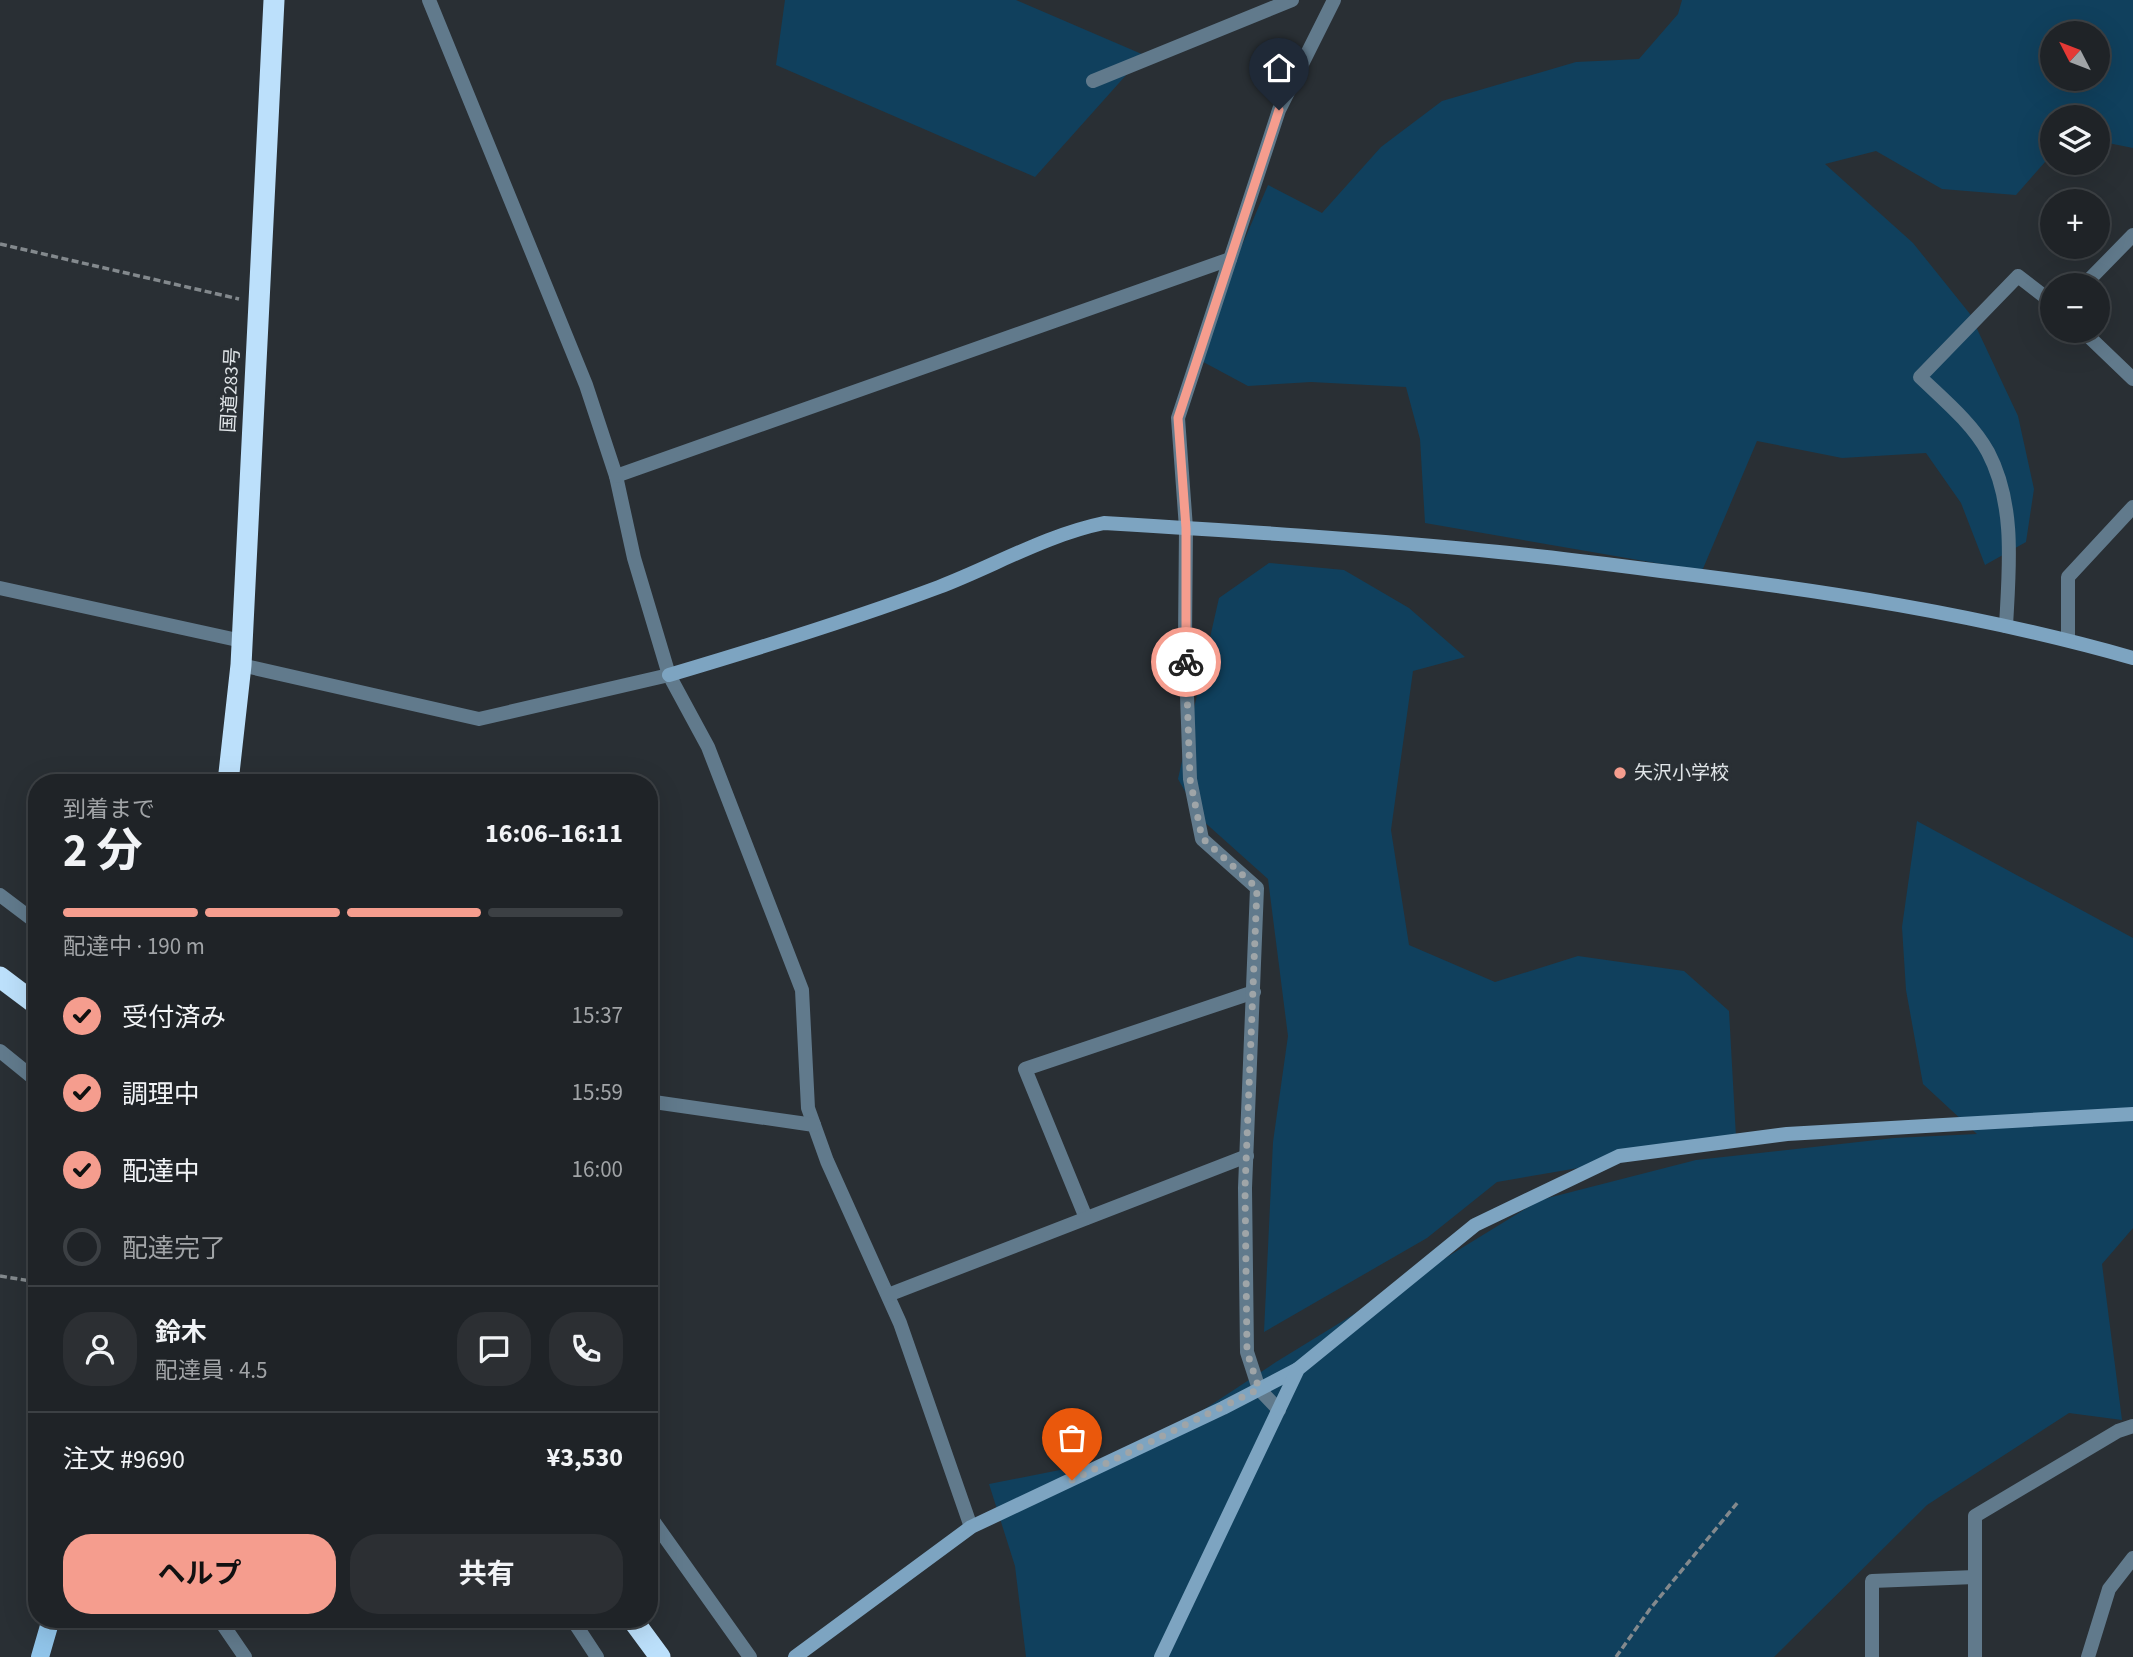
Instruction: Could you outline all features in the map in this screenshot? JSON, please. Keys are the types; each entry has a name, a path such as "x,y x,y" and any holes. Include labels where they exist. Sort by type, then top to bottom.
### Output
{"highway":[{"name":"国道283号","path":"229,774 241,665 274,0"},
{"path":"0,978 28,998"},
{"path":"639,1628 660,1657"}],"main road":[{"path":"40,1657 48,1628"}],"street":[{"path":"429,0 586,385 616,476 635,558 669,675 708,747 802,990 808,1108 827,1161 900,1323 971,1527"},
{"path":"1093,81 1292,0"},
{"path":"1279,1410 1259,1389 1247,1352 1247,1156 1257,888 1202,838 1190,779 1185,639 1186,528 1178,418 1279,110 1334,0"},
{"path":"2096,273 2133,235"},
{"path":"616,476 1230,260"},
{"path":"2007,626 2010,547 2000,486 1988,453 1971,428 1920,377 2018,276 2040,293"},
{"path":"2096,343 2133,379"},
{"path":"2068,639 2068,577 2133,506"},
{"path":"241,665 480,719 669,675 793,638 940,586 1072,530 1104,523 1501,552 1800,587 2007,626 2133,657"},
{"path":"0,589 242,641"},
{"path":"0,895 28,916"},
{"path":"1086,1218 1025,1069 1254,992"},
{"path":"0,1051 28,1073"},
{"path":"658,1102 814,1125"},
{"path":"795,1657 971,1527 1298,1369 1475,1225 1619,1156 1787,1134 2133,1114"},
{"path":"888,1295 1247,1156"},
{"path":"1161,1657 1298,1369"},
{"path":"1975,1657 1975,1516 2118,1431 2133,1426"},
{"path":"658,1528 750,1657"},
{"path":"2088,1657 2109,1589 2133,1558"},
{"path":"1872,1657 1872,1581 1975,1577"},
{"path":"225,1628 245,1657"},
{"path":"578,1628 597,1657"}],"path":[{"path":"0,244 258,303"},
{"path":"0,1276 28,1281"},
{"path":"1616,1657 1650,1609 1738,1502"}],"shaded area":[{"path":"785,0 1016,0 1144,55 1035,177 776,65"},
{"path":"1682,0 2133,0 2133,148 2110,143 2110,105 2040,105 2040,168 2016,195 1942,189 1876,151 1825,164 1913,243 1970,314 2018,416 2034,489 2026,542 1985,565 1961,503 1926,453 1842,458 1757,441 1702,571 1425,523 1420,439 1406,387 1311,382 1248,386 1194,357 1268,185 1322,213 1381,147 1442,101 1576,62 1639,59 1678,14"},
{"path":"1269,563 1344,570 1409,608 1465,657 1413,671 1391,830 1409,945 1495,982 1578,956 1684,971 1729,1011 1736,1137 1497,1182 1427,1238 1264,1332 1273,1142 1288,1036 1268,879 1201,819 1178,779 1219,598"},
{"path":"1917,821 2133,938 2133,1228 2102,1264 2122,1420 2069,1413 1927,1505 1774,1657 1026,1657 1015,1566 989,1484 1135,1455 1276,1362 1540,1200 1696,1160 1894,1138 1977,1134 1923,1084 1906,990 1902,927"}],"way so far":[{"path":"1072,1480 1259,1389 1247,1352 1245,1188 1257,888 1202,838 1190,779 1186,662"}],"place":[{"name":"矢沢小学校","path":"1620,773"}],"route":[{"path":"1186,662 1186,528 1178,418 1279,110"}]}
